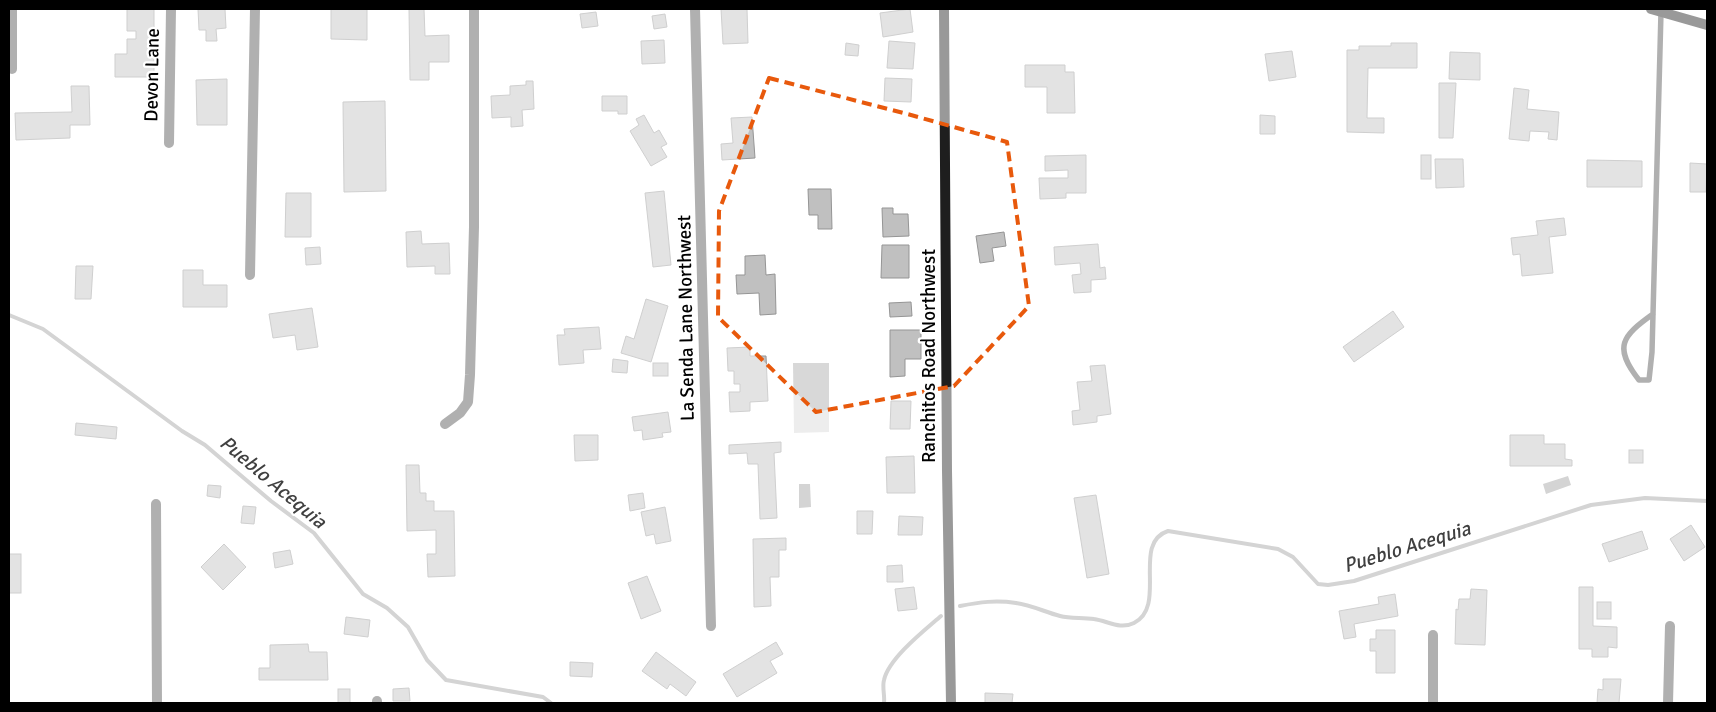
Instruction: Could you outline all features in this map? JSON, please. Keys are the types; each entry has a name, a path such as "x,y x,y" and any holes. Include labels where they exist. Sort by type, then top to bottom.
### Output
{"street":[{"path":"12,9 12,70"},
{"name":"Devon Lane","path":"169,143 171,9"},
{"path":"250,275 255,9"},
{"path":"445,424 460,413 468,402 470,375 474,227 474,9"},
{"name":"La Senda Lane Northwest","path":"695,9 711,626"},
{"name":"Ranchitos Road Northwest","path":"944,9 947,471 952,703"},
{"path":"1656,10 1707,25"},
{"path":"156,504 157,703"},
{"path":"1668,703 1670,626"},
{"path":"1433,635 1433,703"}],"lane":[{"path":"1653,314 1627,334 1624,348 1629,367 1639,380 1649,380 1653,314 1656,10"}],"highlighted area":[{"path":"769,78 1007,142 1029,306 954,386 816,412 718,317 719,211"}],"shaded area":[{"path":"793,363 829,363 829,432 794,433"},
{"path":"1568,476 1571,485 1546,494 1543,484"},
{"path":"799,484 810,484 811,507 799,508"}],"building":[{"path":"127,9 154,9 154,77 115,77 115,54 127,54 127,39 136,39 136,31 127,31"},
{"path":"198,9 225,9 226,28 216,29 217,41 206,41 206,30 199,30"},
{"path":"331,9 367,9 367,40 331,39"},
{"path":"409,9 424,9 425,36 449,35 449,62 429,62 429,80 410,80"},
{"path":"721,9 747,9 748,43 723,44"},
{"path":"910,9 913,32 883,37 880,13"},
{"path":"596,12 598,26 582,28 580,14"},
{"path":"665,14 667,27 654,29 652,16"},
{"path":"664,40 665,63 642,64 641,41"},
{"path":"889,41 915,43 913,69 887,68"},
{"path":"846,43 859,45 858,56 845,55"},
{"path":"1391,43 1417,43 1417,68 1368,68 1367,118 1384,118 1384,133 1347,132 1347,50 1359,50 1359,46 1391,46"},
{"path":"1292,51 1296,77 1269,81 1265,54"},
{"path":"1450,52 1480,53 1480,80 1449,79"},
{"path":"1025,65 1065,65 1065,72 1074,72 1075,113 1047,113 1047,87 1025,87"},
{"path":"885,78 912,79 911,102 884,101"},
{"path":"227,79 227,125 197,125 196,80"},
{"path":"526,81 533,81 534,109 522,110 523,126 511,127 511,117 492,118 491,96 510,95 510,86 526,85"},
{"path":"1439,83 1456,83 1453,138 1439,138"},
{"path":"71,86 89,86 90,125 70,125 70,138 16,140 15,113 72,112"},
{"path":"1514,88 1529,90 1527,109 1559,112 1557,140 1548,139 1549,132 1530,131 1529,141 1509,139"},
{"path":"602,96 627,96 627,114 618,114 618,111 602,111"},
{"path":"385,101 386,191 344,192 343,102"},
{"path":"644,115 654,133 659,130 667,144 661,147 667,157 651,166 630,131 639,125 636,119"},
{"path":"1260,115 1275,116 1275,134 1260,134"},
{"path":"752,117 755,158 722,160 721,144 733,143 731,118"},
{"path":"1086,155 1086,193 1066,193 1066,198 1040,199 1039,178 1068,178 1068,170 1045,171 1045,156"},
{"path":"1421,155 1431,155 1431,179 1421,179"},
{"path":"1435,159 1463,159 1464,187 1436,188"},
{"path":"1587,160 1642,161 1642,187 1587,187"},
{"path":"1690,163 1707,164 1706,192 1690,192"},
{"path":"808,189 831,189 832,229 818,229 818,215 809,215"},
{"path":"664,191 671,265 653,267 645,193"},
{"path":"286,193 311,193 311,237 285,237"},
{"path":"882,208 893,208 893,214 908,214 909,236 883,237"},
{"path":"1564,218 1566,235 1549,237 1553,273 1522,276 1520,254 1513,255 1511,238 1538,235 1536,221"},
{"path":"421,231 422,244 449,243 450,274 435,274 435,266 407,267 406,232"},
{"path":"1004,232 1006,246 992,248 994,261 980,263 976,236"},
{"path":"1098,244 1100,268 1105,267 1106,279 1091,280 1091,292 1074,293 1072,275 1081,274 1080,263 1055,265 1054,247"},
{"path":"882,245 909,245 909,278 881,278"},
{"path":"320,247 321,264 306,265 305,248"},
{"path":"765,255 766,275 775,274 776,314 760,315 759,293 737,294 736,275 745,275 745,256"},
{"path":"76,266 93,266 91,299 75,299"},
{"path":"183,270 203,270 203,285 227,285 227,307 183,307"},
{"path":"646,299 668,306 651,362 621,353 626,336 634,339"},
{"path":"911,302 912,316 890,317 889,303"},
{"path":"312,308 318,347 297,350 295,335 273,338 269,314"},
{"path":"1393,311 1404,327 1354,362 1343,347"},
{"path":"599,327 601,349 583,350 584,363 559,365 557,335 565,335 564,329"},
{"path":"890,330 921,330 921,359 905,359 905,376 890,377"},
{"path":"750,347 750,356 766,356 768,401 750,402 750,411 730,412 729,392 740,392 740,384 734,384 734,371 728,371 727,348"},
{"path":"613,359 628,361 627,373 612,372"},
{"path":"653,363 668,363 668,376 653,376"},
{"path":"1105,365 1111,414 1097,416 1097,422 1073,425 1072,411 1080,410 1077,382 1092,381 1090,366"},
{"path":"891,401 911,401 910,429 890,429"},
{"path":"668,412 671,432 662,433 663,437 643,440 642,430 634,431 632,417"},
{"path":"76,423 117,427 116,439 75,435"},
{"path":"574,435 598,435 598,460 575,461"},
{"path":"1510,435 1544,435 1544,444 1565,444 1565,459 1572,460 1572,466 1510,466"},
{"path":"781,442 781,452 774,453 777,518 760,519 758,464 748,464 747,453 729,454 729,445"},
{"path":"1629,450 1643,450 1643,463 1629,463"},
{"path":"914,456 915,493 887,493 886,457"},
{"path":"406,465 419,465 420,493 426,493 426,501 434,501 434,511 454,511 455,576 428,577 427,554 436,554 436,530 407,531"},
{"path":"208,485 221,486 220,498 207,496"},
{"path":"643,493 645,508 630,511 628,495"},
{"path":"1096,495 1109,574 1087,578 1074,498"},
{"path":"243,506 256,507 254,524 241,523"},
{"path":"665,507 671,541 656,544 654,534 646,536 641,512"},
{"path":"857,511 873,511 872,534 857,534"},
{"path":"899,516 923,517 922,535 898,535"},
{"path":"1691,525 1705,547 1684,561 1670,539"},
{"path":"1642,531 1648,549 1609,562 1602,544"},
{"path":"786,538 786,550 779,550 779,577 770,577 771,606 754,607 753,539"},
{"path":"224,544 246,567 223,590 201,567"},
{"path":"290,550 293,564 275,568 273,553"},
{"path":"9,554 21,554 21,593 9,593"},
{"path":"902,565 903,582 887,582 887,566"},
{"path":"647,576 661,611 641,619 628,583"},
{"path":"914,587 917,609 898,611 895,589"},
{"path":"1579,587 1593,587 1593,626 1617,627 1617,648 1608,647 1608,657 1592,657 1592,649 1579,649"},
{"path":"1471,589 1487,590 1485,645 1455,644 1456,609 1458,610 1459,599 1470,599"},
{"path":"1395,594 1398,616 1354,624 1356,637 1344,639 1339,611 1379,604 1378,597"},
{"path":"1597,602 1611,602 1611,619 1597,619"},
{"path":"346,617 370,620 368,637 344,634"},
{"path":"1376,630 1395,630 1395,673 1376,673 1376,651 1370,651 1370,639 1376,639"},
{"path":"776,642 783,654 770,661 777,673 737,697 723,674"},
{"path":"308,644 309,652 327,652 328,680 259,680 259,668 270,668 270,645"},
{"path":"656,652 696,682 686,696 670,684 667,689 642,671"},
{"path":"570,662 593,663 592,677 570,676"},
{"path":"1603,679 1621,679 1619,703 1597,703 1598,689 1603,690"},
{"path":"409,688 410,701 393,701 393,689"},
{"path":"338,689 350,689 350,703 338,703"},
{"path":"985,693 1013,694 1012,703 985,703"}],"waterway":[{"name":"Pueblo Acequia","path":"9,315 43,329 182,431 205,445 271,501 314,533 363,594 387,608 408,627 427,660 446,680 543,697 551,703"},
{"name":"Pueblo Acequia","path":"960,606 974,603 1009,602 1027,605 1064,617 1090,618 1124,626 1129,625 1144,615 1150,590 1152,548 1157,538 1168,531 1278,549 1293,557 1318,584 1328,585 1354,581 1591,505 1645,498 1707,501"},
{"name":"Pueblo Acequia","path":"884,703 883,686 887,672 908,645 941,616"}]}
